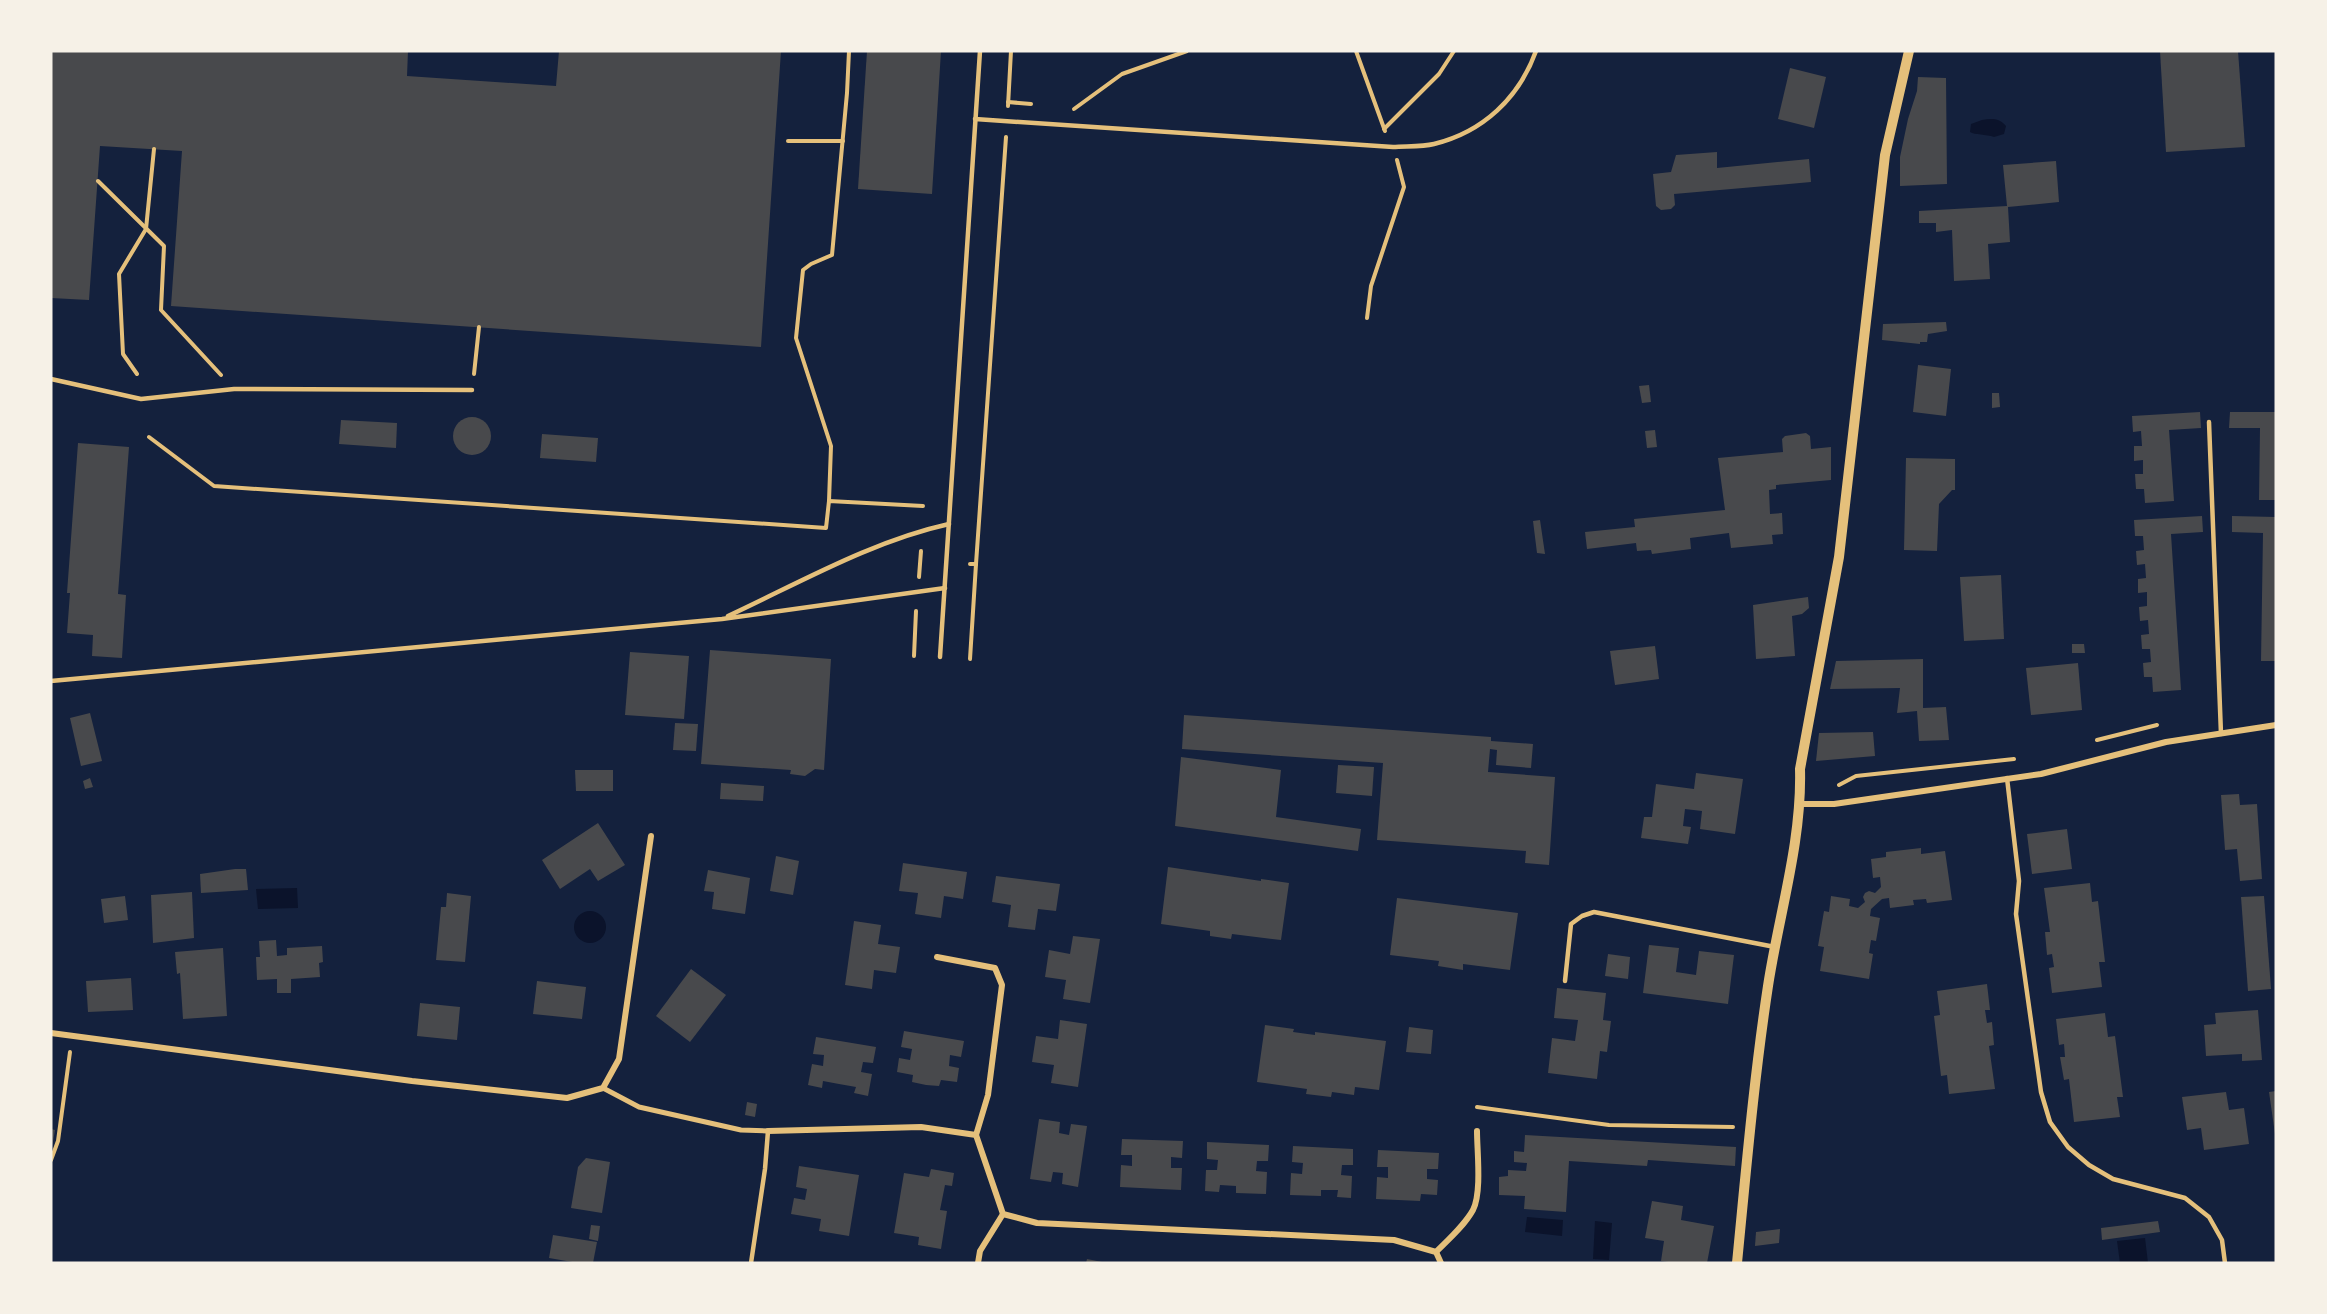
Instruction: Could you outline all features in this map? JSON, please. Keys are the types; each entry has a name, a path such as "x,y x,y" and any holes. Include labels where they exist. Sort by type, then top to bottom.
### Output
{"street":[{"path":"1737,1263 1759,1054 1775,947 1801,804 1800,769 1839,557 1885,155 1909,51"},
{"path":"1801,804 1834,804 2041,774 2166,742 2276,725"},
{"path":"603,1088 619,1059 651,836"},
{"path":"937,957 995,968 1002,986 988,1095 976,1135 1003,1214"},
{"path":"51,1033 412,1082 567,1098 603,1088 639,1107 741,1130 921,1127 976,1135"},
{"path":"1436,1251 1461,1227 1474,1208 1477,1191 1477,1131"},
{"path":"1003,1214 1037,1223 1394,1240 1436,1251"},
{"path":"978,1263 980,1251 1003,1214"},
{"path":"1436,1251 1441,1263"}],"lane":[{"path":"940,657 980,51"},
{"path":"975,119 1393,147 1432,144 1472,131 1498,111 1529,71 1536,51"},
{"path":"51,379 141,399 234,389 472,390"},
{"path":"2209,422 2221,734"},
{"path":"722,619 859,555 922,530 949,524"},
{"path":"51,681 722,619 945,588"},
{"path":"2007,778 2019,880 2016,914 2041,1092 2050,1122 2068,1147 2097,1170 2113,1179 2185,1198 2209,1217 2222,1240 2225,1263"},
{"path":"1565,981 1571,924 1582,916 1594,912 1775,947"},
{"path":"751,1263 765,1169 768,1131"}],"path":[{"path":"149,437 214,486 826,528 831,446 796,338 802,270 832,255 849,51"},
{"path":"970,659 1011,51"},
{"path":"1063,108 1074,110 1122,74 1186,51"},
{"path":"1356,51 1384,129 1393,147 1404,187 1371,286 1367,318"},
{"path":"1384,129 1439,74 1454,51"},
{"path":"1008,102 1041,106"},
{"path":"788,141 843,141"},
{"path":"137,374 123,354 118,274 146,229 154,149"},
{"path":"98,181 164,246 161,310 234,389"},
{"path":"475,367 479,327"},
{"path":"829,501 923,506"},
{"path":"919,577 921,551"},
{"path":"970,564 976,564"},
{"path":"914,656 916,610"},
{"path":"2086,743 2163,724"},
{"path":"1838,786 1856,776 2020,758"},
{"path":"51,1160 58,1141 72,1037"},
{"path":"1477,1107 1609,1125 1751,1127"}],"water":[{"path":"1982,120 2001,121 2006,126 2004,134 1994,137 1970,132 1971,124"},
{"path":"297,888 298,908 258,909 256,889"},
{"path":"590,911 601,916 606,927 601,938 590,943 579,938 574,927 579,916"},
{"path":"1527,1217 1563,1220 1562,1236 1525,1232"},
{"path":"1595,1221 1612,1223 1609,1260 1593,1259"},
{"path":"2145,1238 2148,1263 2120,1263 2117,1241"}],"building":[{"path":"51,51 408,51 407,76 556,86 559,51 781,51 761,347 171,306 182,151 100,146 89,300 51,298"},
{"path":"867,51 941,51 932,194 858,189"},
{"path":"2160,51 2238,51 2245,147 2166,152"},
{"path":"1790,68 1826,77 1814,128 1778,119"},
{"path":"1918,77 1946,78 1947,184 1900,186 1900,157 1917,91"},
{"path":"1717,152 1717,168 1809,159 1811,182 1674,194 1675,205 1671,209 1661,210 1656,206 1653,174 1671,172 1676,155"},
{"path":"2056,161 2059,202 2008,207 2010,242 1988,244 1990,279 1954,281 1952,230 1936,232 1936,223 1919,223 1919,211 2007,206 2003,165"},
{"path":"1946,322 1947,331 1928,334 1927,342 1920,342 1920,344 1882,340 1883,324"},
{"path":"1918,365 1951,369 1946,416 1913,412"},
{"path":"1649,385 1651,402 1642,403 1639,386"},
{"path":"1992,393 1999,393 2000,407 1992,408"},
{"path":"2200,412 2201,428 2169,430 2174,501 2145,503 2144,489 2136,489 2135,474 2143,474 2143,460 2134,461 2134,446 2142,446 2141,431 2133,432 2132,416"},
{"path":"2230,412 2276,412 2276,500 2259,500 2260,428 2229,428"},
{"path":"472,417 485,423 491,436 485,449 472,455 459,449 453,436 459,423"},
{"path":"341,420 397,423 396,448 339,444"},
{"path":"1655,430 1657,447 1647,448 1645,431"},
{"path":"1806,433 1810,436 1811,449 1831,447 1831,480 1776,485 1776,489 1769,490 1770,514 1782,513 1783,534 1772,535 1773,544 1731,548 1729,533 1690,538 1691,549 1652,554 1651,550 1637,551 1636,543 1587,549 1585,532 1635,527 1634,519 1725,510 1718,458 1783,452 1782,439 1785,436"},
{"path":"542,434 598,438 596,462 540,458"},
{"path":"78,443 129,447 118,594 126,595 122,658 92,656 93,635 67,633 70,593 67,593"},
{"path":"1906,458 1955,459 1955,490 1952,490 1939,504 1937,551 1904,550"},
{"path":"2202,516 2203,532 2171,534 2181,690 2153,692 2152,677 2144,677 2143,663 2151,662 2150,649 2142,649 2141,635 2149,634 2148,620 2140,621 2139,607 2147,606 2147,592 2138,593 2138,579 2146,578 2145,564 2137,565 2136,551 2144,550 2143,536 2135,536 2134,520"},
{"path":"2232,516 2276,517 2276,661 2261,661 2263,533 2232,532"},
{"path":"1540,520 1545,554 1537,553 1533,521"},
{"path":"2001,575 2004,639 1964,641 1960,577"},
{"path":"1808,597 1809,608 1802,614 1792,616 1795,656 1756,659 1753,605"},
{"path":"2072,644 2084,644 2085,653 2072,653"},
{"path":"1655,646 1659,679 1615,685 1610,651"},
{"path":"710,650 831,659 824,770 815,769 805,776 790,774 791,770 701,764"},
{"path":"630,652 689,656 684,719 625,715"},
{"path":"1923,659 1923,708 1946,707 1949,740 1919,741 1917,711 1897,713 1900,688 1830,689 1836,661"},
{"path":"2078,663 2082,710 2031,715 2026,668"},
{"path":"90,713 102,761 81,766 70,718"},
{"path":"1184,715 1491,737 1491,741 1533,744 1531,768 1496,765 1497,750 1490,749 1488,772 1555,777 1549,865 1525,863 1526,851 1377,840 1383,763 1182,749"},
{"path":"675,723 698,724 696,751 673,750"},
{"path":"1873,732 1875,756 1816,761 1819,733"},
{"path":"1181,757 1281,770 1276,817 1361,829 1358,851 1175,826"},
{"path":"1338,765 1374,767 1372,796 1336,793"},
{"path":"575,770 613,770 613,791 576,791"},
{"path":"1696,773 1743,779 1735,834 1700,829 1702,811 1685,809 1683,826 1691,827 1688,844 1641,838 1644,817 1652,817 1656,784 1694,789"},
{"path":"90,778 93,787 85,789 83,781"},
{"path":"721,783 764,786 763,801 720,799"},
{"path":"2239,794 2240,805 2257,804 2262,879 2240,881 2237,849 2225,850 2221,795"},
{"path":"598,823 625,865 598,881 590,869 560,889 542,860"},
{"path":"2067,829 2072,869 2032,874 2027,834"},
{"path":"1921,848 1921,854 1945,851 1952,900 1927,903 1926,899 1913,900 1914,905 1890,908 1889,898 1882,899 1871,909 1870,916 1880,918 1876,941 1871,940 1869,953 1873,954 1869,979 1820,971 1824,947 1818,946 1824,911 1829,912 1831,896 1850,899 1849,906 1858,908 1865,902 1863,897 1865,893 1869,891 1875,893 1881,887 1880,877 1873,878 1871,859 1886,857 1886,852"},
{"path":"776,856 799,861 793,895 770,891"},
{"path":"903,863 967,872 963,899 944,896 941,918 915,914 918,893 899,891"},
{"path":"1168,867 1289,883 1281,940 1232,934 1231,939 1210,936 1210,931 1161,924"},
{"path":"246,869 248,890 201,893 200,874"},
{"path":"708,870 750,878 745,914 712,909 714,892 704,891"},
{"path":"996,876 1060,884 1056,911 1038,909 1035,930 1008,927 1011,905 992,902"},
{"path":"2090,883 2092,902 2098,901 2105,962 2099,962 2102,987 2052,993 2049,968 2054,967 2052,954 2047,955 2045,932 2050,932 2044,888"},
{"path":"192,892 194,938 153,943 151,895"},
{"path":"447,893 471,896 465,962 436,960 441,907 446,907"},
{"path":"125,896 128,920 104,923 101,899"},
{"path":"2264,896 2271,989 2248,991 2241,897"},
{"path":"1397,898 1518,913 1510,970 1463,964 1463,970 1438,966 1439,961 1390,955"},
{"path":"854,921 881,925 878,944 900,947 896,973 874,970 872,989 845,985"},
{"path":"1073,936 1100,939 1090,1003 1063,999 1066,980 1045,977 1049,950 1070,954"},
{"path":"276,940 277,956 287,955 287,948 322,946 323,962 319,963 320,977 291,979 291,993 277,993 277,979 257,980 256,957 260,957 259,941"},
{"path":"1649,945 1679,948 1676,972 1696,975 1699,951 1734,955 1728,1004 1643,993"},
{"path":"223,948 227,1016 183,1019 180,973 177,974 175,952"},
{"path":"1608,954 1630,957 1628,979 1605,976"},
{"path":"691,969 726,995 690,1042 656,1016"},
{"path":"131,978 133,1010 88,1012 86,981"},
{"path":"537,981 586,987 582,1019 533,1014"},
{"path":"1987,984 1990,1010 1985,1010 1987,1023 1992,1022 1994,1045 1989,1046 1995,1089 1949,1094 1947,1075 1941,1076 1934,1016 1940,1015 1937,991"},
{"path":"1557,988 1606,993 1603,1020 1611,1021 1607,1052 1600,1051 1597,1079 1548,1073 1552,1038 1575,1041 1578,1020 1554,1018"},
{"path":"420,1003 460,1007 457,1040 417,1036"},
{"path":"2258,1010 2262,1060 2242,1061 2242,1054 2206,1056 2204,1025 2216,1024 2215,1013"},
{"path":"2105,1013 2108,1037 2115,1036 2123,1097 2117,1097 2120,1117 2074,1122 2069,1079 2064,1080 2060,1057 2065,1057 2064,1044 2059,1045 2056,1019"},
{"path":"1060,1020 1087,1024 1078,1087 1051,1083 1054,1065 1032,1062 1036,1036 1058,1039"},
{"path":"1265,1025 1315,1035 1315,1032 1386,1041 1379,1090 1355,1087 1354,1095 1332,1092 1331,1097 1306,1094 1307,1089 1257,1082"},
{"path":"1409,1027 1433,1030 1431,1054 1406,1052"},
{"path":"904,1031 964,1041 961,1057 950,1055 949,1066 959,1068 957,1082 941,1080 939,1086 926,1085 912,1082 913,1075 897,1072 899,1058 910,1060 912,1049 901,1047"},
{"path":"816,1037 876,1047 873,1063 863,1062 861,1072 872,1074 868,1096 854,1093 856,1087 823,1081 822,1088 808,1085 812,1064 823,1066 824,1055 813,1054"},
{"path":"2276,1091 2276,1134 2275,1134 2269,1092"},
{"path":"2226,1092 2229,1110 2244,1108 2249,1144 2204,1150 2201,1128 2187,1130 2182,1097"},
{"path":"747,1102 757,1104 755,1117 745,1115"},
{"path":"1039,1119 1060,1122 1059,1133 1069,1135 1071,1124 1087,1126 1078,1187 1062,1184 1063,1173 1053,1172 1051,1182 1030,1179"},
{"path":"51,1129 55,1130 52,1147 51,1147"},
{"path":"1525,1135 1736,1147 1735,1166 1648,1160 1647,1166 1569,1161 1566,1212 1524,1209 1525,1196 1499,1195 1499,1177 1508,1176 1508,1170 1526,1171 1527,1163 1514,1162 1514,1151 1524,1152"},
{"path":"1122,1139 1183,1141 1182,1158 1171,1157 1171,1168 1182,1168 1181,1190 1120,1187 1121,1165 1132,1166 1132,1155 1121,1155"},
{"path":"1207,1142 1269,1145 1268,1161 1257,1161 1256,1171 1267,1172 1266,1194 1236,1193 1236,1186 1220,1185 1219,1192 1205,1191 1206,1170 1217,1170 1218,1160 1207,1159"},
{"path":"1293,1146 1353,1149 1353,1165 1342,1165 1341,1175 1352,1176 1351,1198 1337,1197 1338,1190 1321,1190 1321,1196 1290,1195 1291,1173 1302,1174 1303,1163 1292,1162"},
{"path":"1378,1150 1439,1153 1438,1169 1427,1169 1427,1179 1438,1180 1437,1195 1421,1194 1420,1201 1376,1199 1377,1177 1388,1178 1388,1167 1377,1167"},
{"path":"586,1158 610,1162 602,1213 571,1208 578,1167"},
{"path":"799,1166 859,1175 849,1236 819,1231 821,1219 791,1214 794,1198 805,1200 807,1189 796,1187"},
{"path":"931,1169 954,1173 952,1186 945,1185 940,1210 947,1211 941,1249 918,1245 919,1237 894,1233 904,1173 929,1177"},
{"path":"1652,1201 1683,1206 1681,1220 1714,1226 1707,1263 1661,1261 1664,1241 1645,1238"},
{"path":"2158,1221 2160,1232 2102,1240 2101,1228"},
{"path":"591,1225 600,1226 598,1241 589,1239"},
{"path":"1780,1229 1779,1243 1755,1246 1756,1232"},
{"path":"553,1235 597,1242 593,1263 549,1258"},
{"path":"1087,1259 1102,1262 1102,1263 1086,1263"}]}
